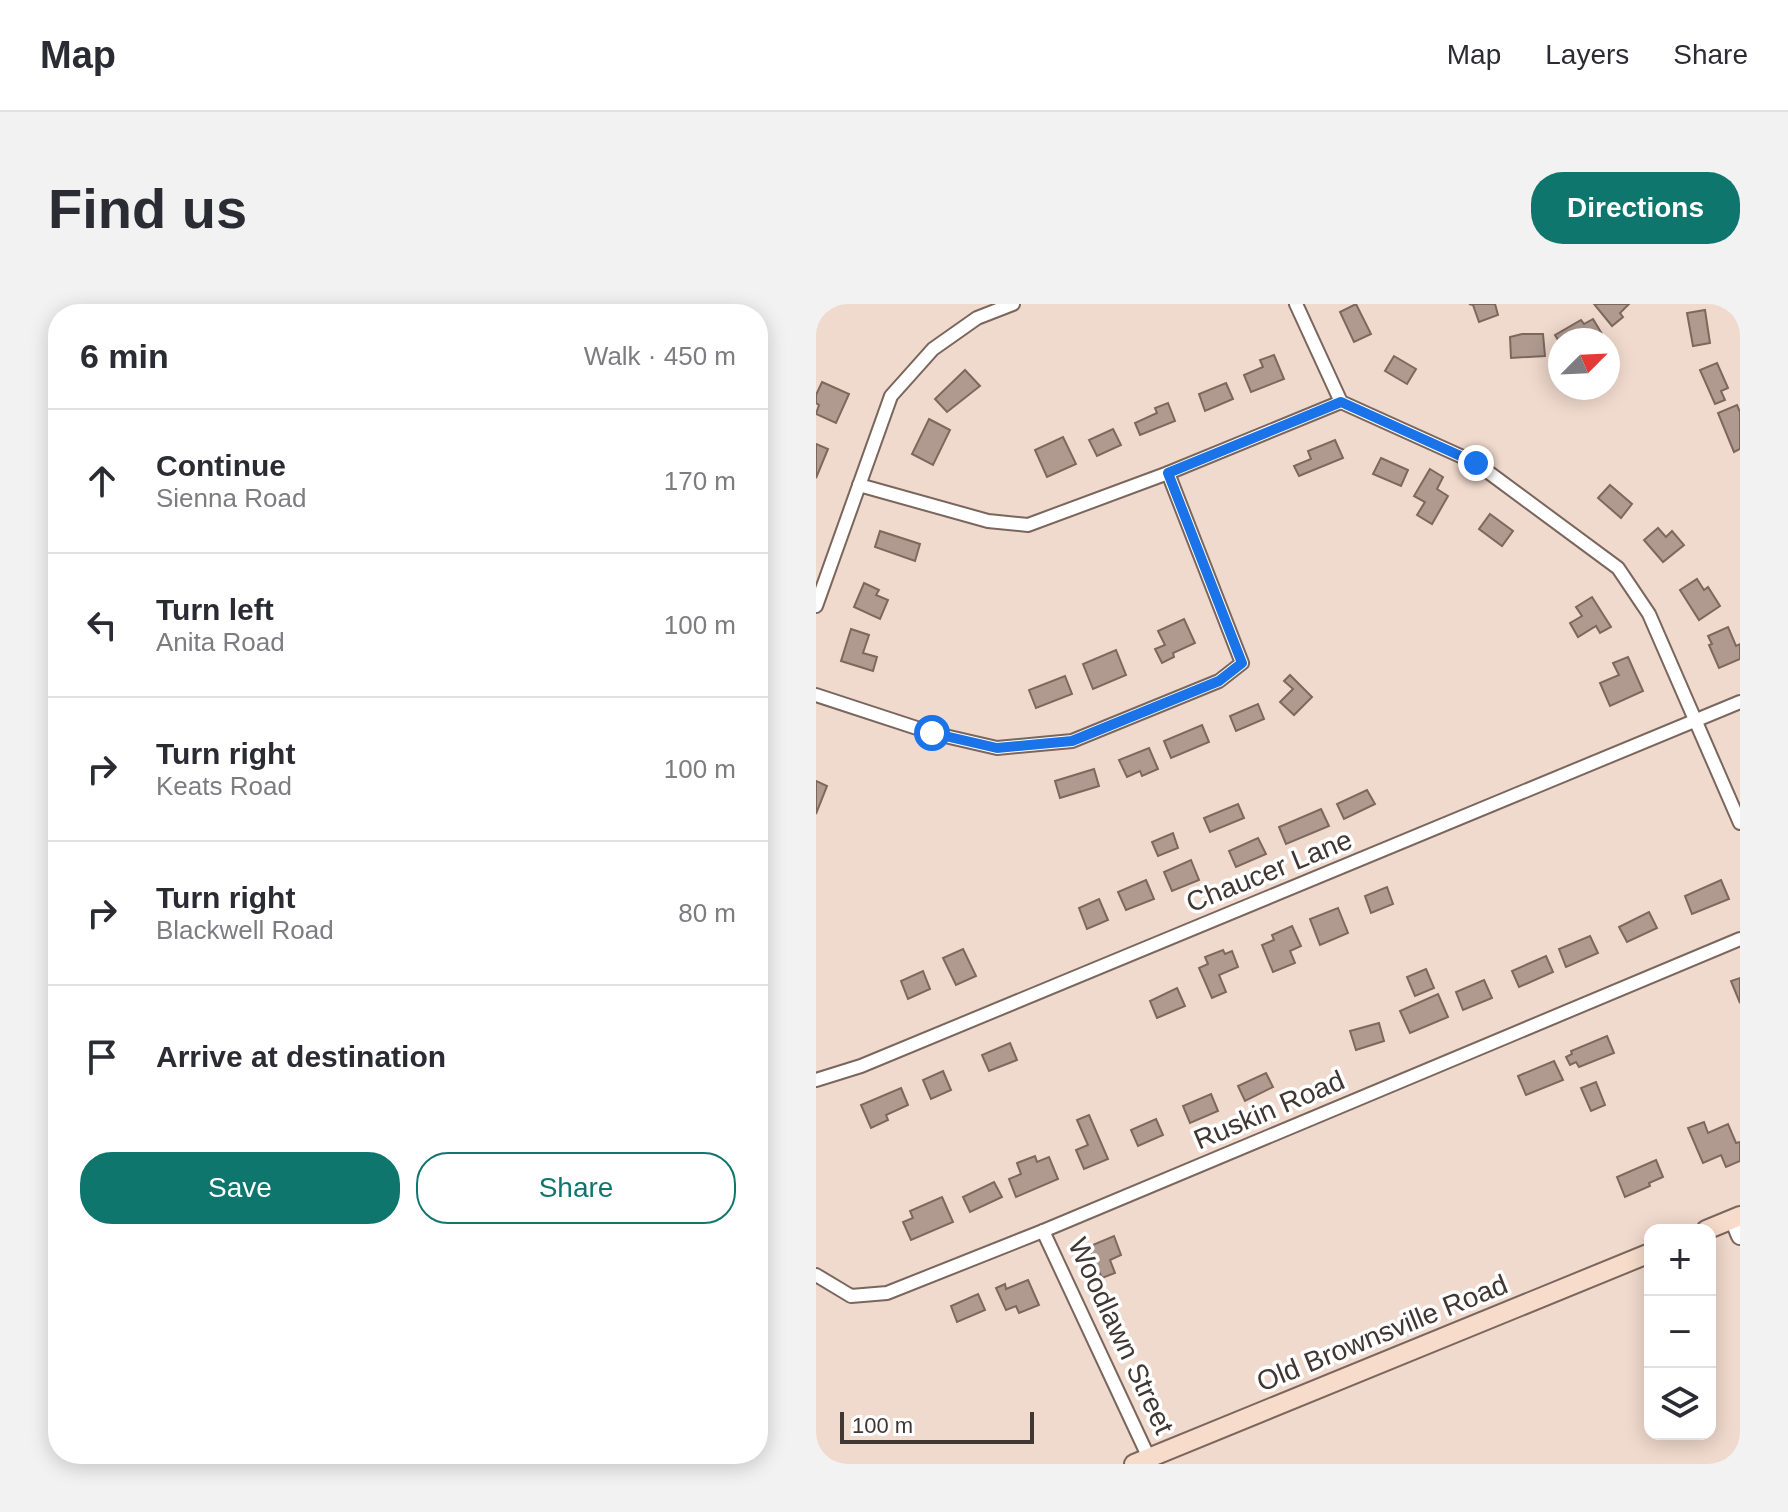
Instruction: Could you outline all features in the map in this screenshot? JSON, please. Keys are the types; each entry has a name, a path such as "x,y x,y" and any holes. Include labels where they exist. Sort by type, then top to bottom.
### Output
{"main road":[{"path":"1716,1228 1738,1224"},
{"name":"Old Brownsville Road","path":"1145,1462 1644,1255"}],"street":[{"path":"816,606 891,396 933,349 977,318 1013,304"},
{"path":"1296,304 1341,402 1476,463 1618,568 1649,614 1740,823"},
{"path":"859,485 988,521 1028,525 1168,473 1341,402"},
{"path":"816,695 932,733 997,748 1072,741 1219,681 1242,663 1168,473"},
{"name":"Chaucer Lane","path":"816,1080 876,1060 1740,702"},
{"name":"Ruskin Road","path":"816,1275 851,1296 887,1293 1043,1231 1740,939"},
{"name":"Woodlawn Street","path":"1043,1231 1145,1462"}],"building":[{"path":"1356,304 1371,334 1354,342 1340,312"},
{"path":"1469,304 1495,304 1498,315 1479,322 1473,305"},
{"path":"1594,304 1629,304 1620,313 1623,317 1612,326"},
{"path":"1705,310 1710,343 1693,346 1687,313"},
{"path":"1593,319 1598,328 1567,328 1581,320 1584,324"},
{"path":"1543,334 1545,356 1511,358 1510,337"},
{"path":"1274,355 1284,379 1251,392 1244,375 1263,367 1260,360"},
{"path":"1394,356 1416,369 1407,384 1385,371"},
{"path":"1717,363 1728,388 1721,391 1725,400 1715,404 1700,370"},
{"path":"965,370 980,386 947,412 935,399"},
{"path":"822,382 849,394 836,423 816,414 819,405 816,395"},
{"path":"1226,383 1233,399 1205,411 1199,394"},
{"path":"1168,403 1175,421 1140,435 1135,423 1157,413 1155,408"},
{"path":"1737,405 1740,412 1740,449 1734,452 1718,413"},
{"path":"929,419 950,430 933,465 912,454"},
{"path":"1113,429 1121,445 1097,456 1089,440"},
{"path":"1063,437 1076,464 1047,477 1035,450"},
{"path":"1335,440 1343,458 1299,476 1294,466 1311,459 1308,451"},
{"path":"816,444 828,449 816,478"},
{"path":"1381,458 1408,470 1401,486 1373,474"},
{"path":"1430,469 1443,477 1437,489 1448,496 1432,524 1417,515 1425,502 1414,496"},
{"path":"1610,485 1632,504 1621,518 1598,498"},
{"path":"1490,514 1513,531 1502,546 1479,529"},
{"path":"1658,528 1666,537 1672,531 1684,545 1663,562 1644,540"},
{"path":"880,531 920,544 915,561 875,547"},
{"path":"1697,579 1704,590 1708,587 1720,606 1699,620 1680,590"},
{"path":"864,583 879,590 876,595 888,600 880,619 854,607"},
{"path":"1592,597 1611,627 1600,633 1596,626 1578,637 1570,623 1582,616 1576,607"},
{"path":"1184,619 1195,643 1173,653 1174,657 1162,663 1155,649 1165,645 1158,631"},
{"path":"1728,627 1736,646 1740,644 1740,659 1719,668 1708,636"},
{"path":"851,629 869,635 863,653 877,657 873,671 841,661"},
{"path":"1116,650 1126,675 1093,689 1083,664"},
{"path":"1628,657 1643,691 1610,706 1600,683 1619,675 1613,663"},
{"path":"1290,675 1312,697 1294,715 1280,702 1293,689 1284,681"},
{"path":"1065,676 1072,694 1036,708 1029,690"},
{"path":"1258,704 1264,719 1236,731 1230,716"},
{"path":"1202,725 1209,742 1171,758 1164,741"},
{"path":"1149,748 1158,769 1142,776 1140,771 1127,777 1119,760"},
{"path":"1094,769 1099,786 1060,798 1055,781"},
{"path":"816,781 827,786 816,814"},
{"path":"1367,790 1375,804 1344,819 1337,804"},
{"path":"1238,804 1244,818 1210,832 1204,818"},
{"path":"1321,809 1329,826 1286,844 1279,827"},
{"path":"1173,833 1178,848 1158,856 1152,842"},
{"path":"1258,838 1266,854 1236,867 1229,851"},
{"path":"1191,860 1199,880 1172,891 1164,872"},
{"path":"1146,880 1154,899 1126,910 1118,892"},
{"path":"1721,880 1729,899 1692,914 1685,896"},
{"path":"1387,887 1393,904 1371,913 1365,896"},
{"path":"1099,899 1108,920 1087,929 1079,908"},
{"path":"1338,908 1348,933 1320,945 1310,919"},
{"path":"1649,912 1657,928 1627,942 1619,927"},
{"path":"1292,926 1301,946 1290,951 1295,963 1273,972 1262,945 1274,940 1272,935"},
{"path":"1590,936 1598,953 1566,967 1559,949"},
{"path":"963,949 976,976 956,985 943,958"},
{"path":"1223,950 1225,954 1232,951 1238,967 1219,975 1226,992 1212,998 1199,968 1208,964 1205,957"},
{"path":"1546,956 1553,972 1519,987 1512,971"},
{"path":"1426,969 1434,988 1415,996 1407,977"},
{"path":"923,971 930,989 908,999 901,981"},
{"path":"1740,978 1740,1003 1731,981"},
{"path":"1484,980 1492,998 1463,1010 1456,992"},
{"path":"1177,988 1185,1006 1157,1018 1150,1001"},
{"path":"1438,994 1448,1017 1410,1033 1400,1011"},
{"path":"1379,1023 1384,1041 1356,1050 1350,1031"},
{"path":"1607,1036 1614,1053 1579,1067 1576,1062 1570,1065 1566,1057 1572,1054 1571,1051"},
{"path":"1010,1043 1017,1060 989,1071 982,1055"},
{"path":"1554,1061 1563,1080 1526,1095 1518,1076"},
{"path":"943,1071 951,1090 931,1099 923,1080"},
{"path":"1266,1073 1273,1087 1245,1101 1238,1086"},
{"path":"1596,1082 1605,1105 1591,1111 1581,1088"},
{"path":"901,1088 908,1105 886,1115 888,1120 871,1128 861,1105"},
{"path":"1211,1094 1218,1111 1190,1123 1183,1106"},
{"path":"1089,1115 1108,1159 1084,1169 1076,1150 1088,1145 1077,1120"},
{"path":"1156,1119 1163,1135 1138,1146 1131,1130"},
{"path":"1704,1122 1708,1133 1728,1124 1736,1143 1740,1142 1740,1161 1726,1167 1721,1155 1703,1163 1688,1128"},
{"path":"1035,1156 1037,1162 1049,1157 1058,1179 1016,1197 1009,1179 1021,1174 1017,1163"},
{"path":"1656,1160 1663,1177 1625,1197 1617,1177"},
{"path":"994,1182 1002,1197 970,1212 963,1197"},
{"path":"942,1197 953,1222 911,1240 903,1222 913,1218 910,1211"},
{"path":"1114,1236 1121,1255 1110,1260 1115,1273 1102,1278 1088,1247"},
{"path":"1028,1280 1039,1305 1019,1313 1016,1306 1006,1310 996,1288 1005,1284 1006,1289"},
{"path":"978,1294 985,1310 957,1322 951,1306"}],"route":[{"path":"932,733 997,748 1072,741 1219,681 1242,663 1168,473 1341,402 1476,463"}]}
